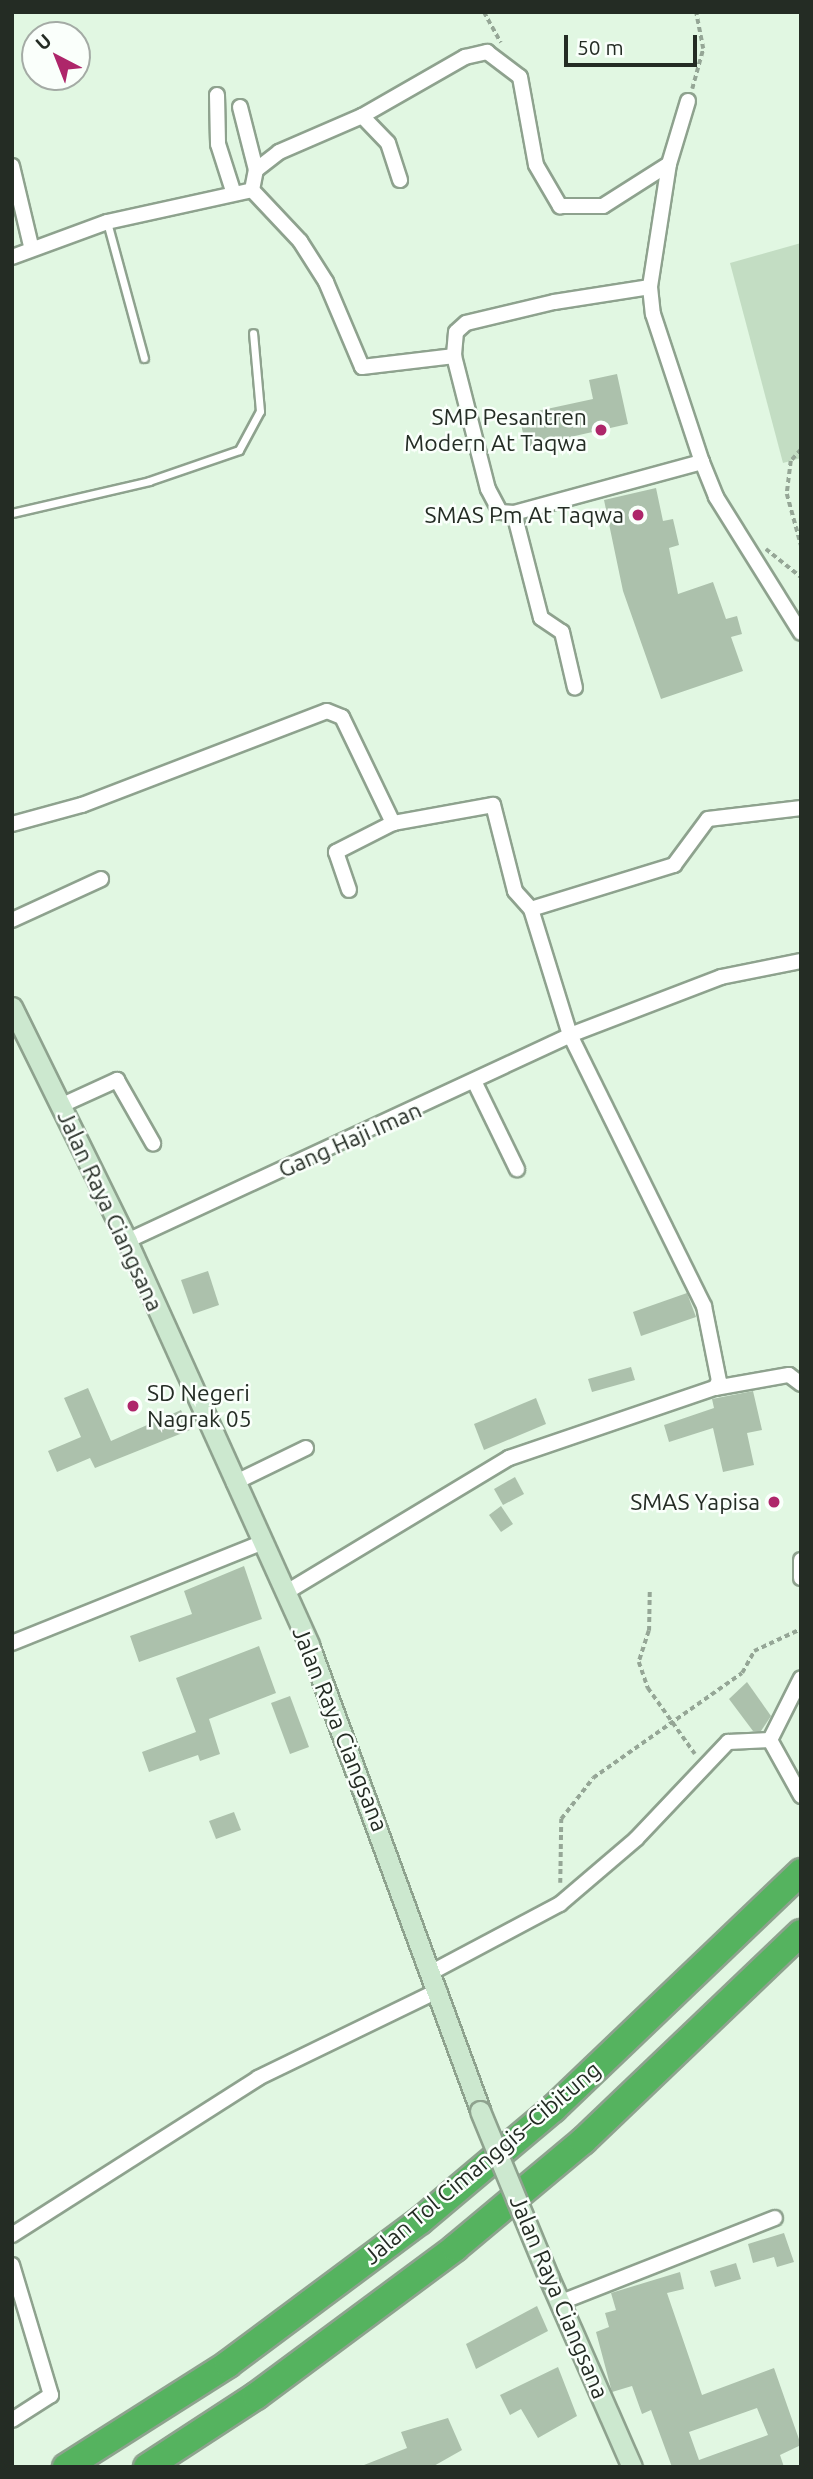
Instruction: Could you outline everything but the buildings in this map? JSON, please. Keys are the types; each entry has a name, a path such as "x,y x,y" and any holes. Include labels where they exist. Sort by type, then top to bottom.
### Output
{"highway":[{"name":"Jalan Tol Cimanggis–Cibitung","path":"66,2467 228,2364 420,2221 553,2109 799,1873"},
{"name":"Jalan Tol Cimanggis–Cibitung","path":"147,2467 256,2396 455,2248 583,2141 801,1933"}],"main road":[{"name":"Jalan Raya Ciangsana","path":"12,1007 16,1028 60,1107 127,1241 344,1729 480,2111 559,2303 632,2467"}],"street":[{"path":"256,170 279,152 362,116 465,57 487,52 500,59 520,77 536,165 560,206 603,205 669,163"},
{"path":"217,95 218,144 233,191"},
{"path":"688,101 669,163 650,288 653,314 716,497 801,633"},
{"path":"240,107 256,170 252,190"},
{"path":"362,116 388,143 400,180"},
{"path":"12,166 32,246"},
{"path":"12,257 32,246 107,222 233,191 252,190 300,241 326,282 362,367 454,356"},
{"path":"650,288 466,323 456,332 454,356 488,489 500,512 514,513 702,461"},
{"path":"514,513 541,618 562,632 575,688"},
{"path":"12,824 82,805 327,711 342,717 393,823"},
{"path":"349,890 337,852 393,823 493,805 515,891 531,909 570,1035 695,1285 719,1381 715,1388"},
{"path":"531,909 674,864 708,819 801,808"},
{"path":"12,920 101,879"},
{"name":"Gang Haji Iman","path":"127,1241 475,1083 570,1035 721,977 801,961"},
{"path":"60,1107 117,1080 153,1143"},
{"path":"475,1083 517,1169"},
{"path":"285,1593 509,1458 715,1388 789,1374 801,1384"},
{"path":"234,1483 306,1448"},
{"path":"12,1643 261,1543"},
{"path":"801,1560 801,1578"},
{"path":"770,1740 801,1678"},
{"path":"12,2235 258,2078 435,1981 559,1904 636,1839 702,1765 728,1742 770,1740"},
{"path":"770,1740 801,1796"},
{"path":"559,2303 775,2218"},
{"path":"12,2265 51,2395 12,2420"}],"lane":[{"path":"107,222 144,358"},
{"path":"12,513 149,481 239,450 260,411 253,333"}],"path":[{"path":"484,12 503,45 500,59"},
{"path":"688,101 703,48 696,12"},
{"path":"801,450 791,461 787,494 801,545"},
{"path":"650,1592 649,1631 639,1662 673,1723 702,1765"},
{"path":"559,1904 561,1819 593,1778 742,1673 754,1651 801,1629"}],"green space":[{"path":"801,243 801,458 783,463 730,263"}],"place":[{"name":"SMP Pesantren Modern At Taqwa","path":"601,430"},
{"name":"SMAS Pm At Taqwa","path":"638,515"},
{"name":"SD Negeri Nagrak 05","path":"133,1406"},
{"name":"SMAS Yapisa","path":"774,1502"}]}
